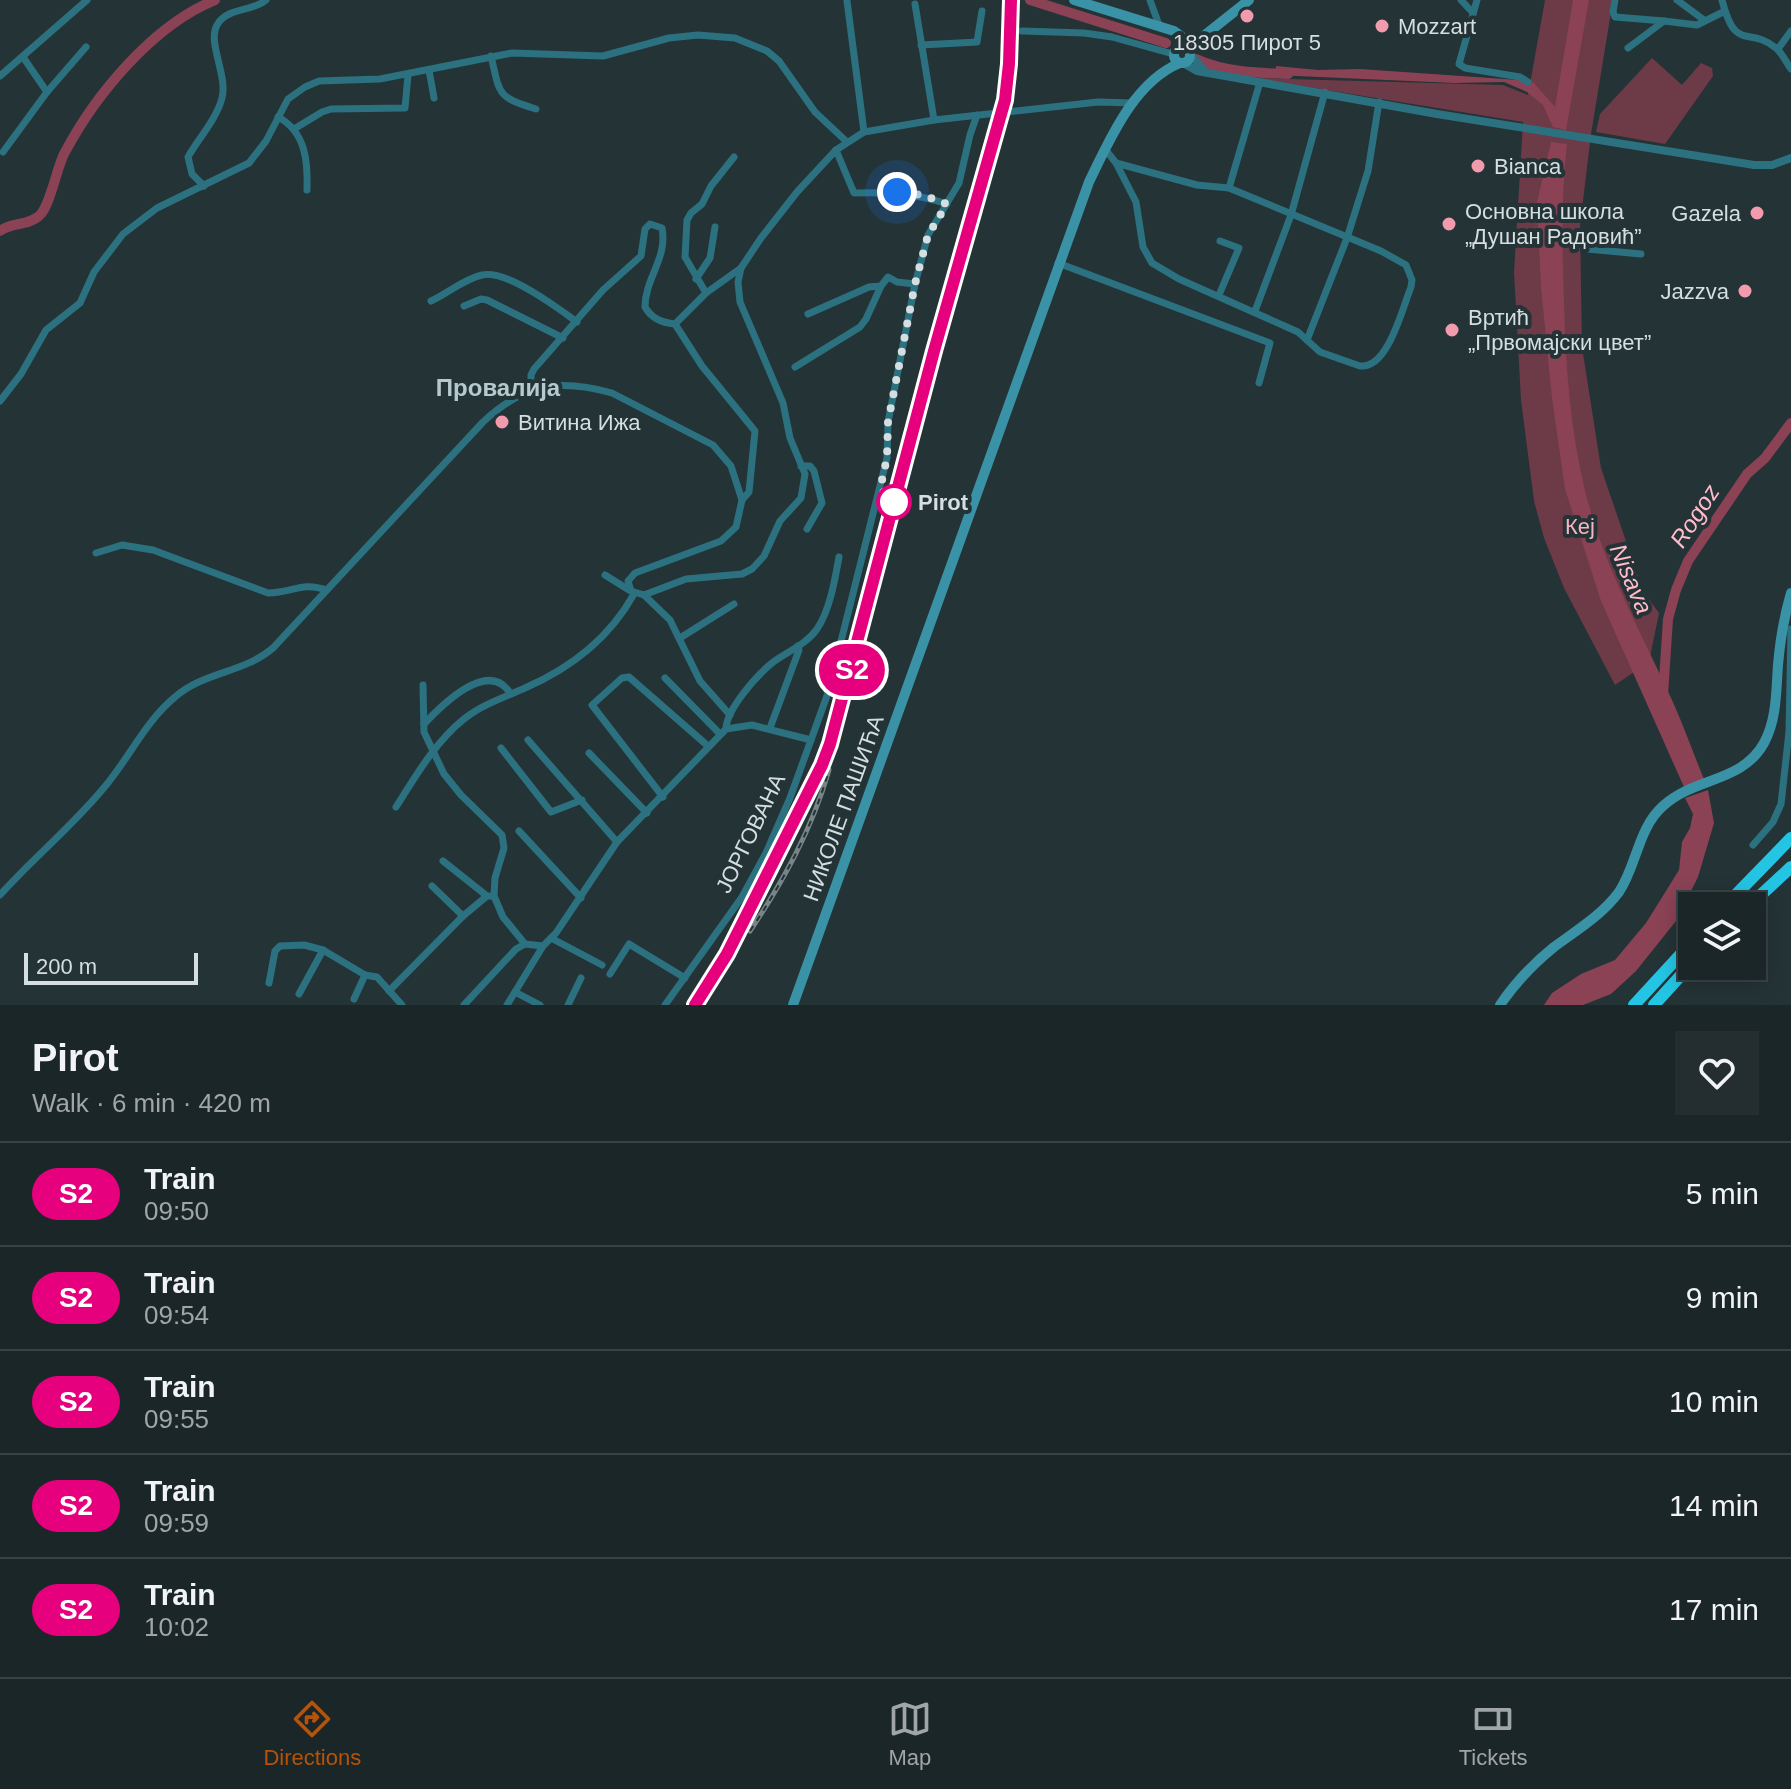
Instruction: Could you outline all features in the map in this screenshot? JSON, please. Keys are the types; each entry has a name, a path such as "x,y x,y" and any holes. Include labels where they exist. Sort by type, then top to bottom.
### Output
{"highway":[{"path":"1739,892 1791,838"},
{"path":"1764,892 1791,867"},
{"path":"1634,1005 1678,957"},
{"path":"1654,1005 1678,978"}],"main road":[{"path":"1074,0 1162,27 1184,50"},
{"name":"НИКОЛЕ ПАШИЋА","path":"793,1005 1089,182 1105,149 1150,80 1249,0"},
{"path":"1500,1005 1531,967 1611,901 1631,869 1641,838 1651,820 1669,801 1728,776 1754,758 1768,734 1775,702 1782,631 1791,593"}],"street":[{"path":"0,76 87,0"},
{"path":"204,186 192,174 188,157 222,98 222,76 214,35 217,25 231,13 260,5 266,0"},
{"path":"1150,0 1162,27"},
{"path":"1461,0 1473,13"},
{"path":"1477,0 1459,64 1465,68 1520,77 1528,82"},
{"path":"1615,0 1615,17 1697,25 1725,11"},
{"path":"1677,0 1704,20"},
{"path":"1722,0 1730,24 1738,33 1778,49 1791,69"},
{"path":"847,1 864,132"},
{"path":"915,4 934,120"},
{"path":"921,45 977,42 982,11"},
{"path":"1628,48 1664,21"},
{"path":"1022,31 1084,33 1184,50 1192,70 1506,125 1759,166 1791,158"},
{"path":"1778,49 1791,31"},
{"path":"0,401 21,374 46,330 80,303 94,272 123,234 157,208 249,163 266,141 288,99 319,81 408,75 512,53 603,56 669,38 698,35 735,38 759,47 779,61 815,112 847,142"},
{"path":"3,152 47,92 86,47"},
{"path":"491,56 499,89 504,96 536,109"},
{"path":"23,57 47,92"},
{"path":"429,70 434,98"},
{"path":"294,129 331,109 405,108 408,75"},
{"path":"1229,188 1260,82"},
{"path":"1255,311 1291,215 1325,92"},
{"path":"675,324 706,293 741,268 797,192 836,150 864,132 934,120 1098,102 1134,103"},
{"path":"1307,340 1347,238 1368,171 1379,102"},
{"name":"ЈОРГОВАНА","path":"665,1005 752,880 780,824 828,693 887,458 888,422 915,284 928,235 959,183 977,115"},
{"path":"278,117 294,129 306,154 307,190"},
{"path":"1105,149 1116,163 1136,202 1143,247 1152,263 1172,276 1298,332 1320,352 1366,367 1378,361 1388,345 1412,280 1406,265 1381,251 1229,188 1197,185 1116,163"},
{"path":"836,150 854,193 910,194 947,204"},
{"path":"706,293 685,257 687,220 702,204 711,186 734,157"},
{"path":"531,389 534,369 603,290 641,256 645,229 653,223 662,228 663,251 648,286 645,307 653,317 675,324"},
{"path":"696,279 710,258 715,227"},
{"path":"1219,295 1239,248 1220,241"},
{"path":"1587,249 1641,254"},
{"path":"1058,263 1270,343 1259,383"},
{"path":"644,595 686,579 742,574 752,569 769,548 780,521 801,498 805,482 790,438 783,403 740,302 738,286 741,268"},
{"path":"431,301 472,279 490,274 500,275 577,322"},
{"path":"795,367 860,327 888,277 897,282 915,284"},
{"path":"808,314 869,287 881,286"},
{"path":"464,306 481,299 487,300 563,338"},
{"path":"675,324 702,366 755,431 749,492 742,500"},
{"path":"0,895 106,785 158,713 174,697 187,687 261,658 483,422 511,398 531,389 559,386 585,387 612,393 699,436 725,456 736,477 742,500 736,527 730,535 710,546 635,573 628,581 633,592 621,618 592,647 550,676 510,693 466,718 434,753 396,807"},
{"path":"801,466 810,466 814,471 822,503 807,529"},
{"path":"96,553 115,546 131,546 174,556 268,593 282,593 305,585 327,590"},
{"path":"507,1005 543,946 581,898 617,842 723,732 730,715 759,676 819,626 839,557"},
{"path":"605,575 644,595 667,616 700,681 730,715"},
{"path":"680,638 734,604"},
{"path":"1753,845 1773,822 1781,804 1789,732 1791,629"},
{"path":"770,728 787,687 798,646"},
{"path":"663,797 592,705 625,677 630,678 708,746"},
{"path":"665,678 723,732"},
{"path":"424,725 463,689 481,682 500,684 510,693"},
{"path":"389,991 463,916 491,896 504,848 502,835 450,784 427,742 423,685"},
{"path":"723,732 746,725 770,728 811,740"},
{"path":"528,740 617,842"},
{"path":"501,748 551,812 582,800"},
{"path":"589,753 647,813"},
{"path":"519,831 581,898"},
{"path":"443,861 491,896 525,944"},
{"path":"432,886 463,916"},
{"path":"551,938 602,965"},
{"path":"464,1005 510,955 525,944 543,946"},
{"path":"610,974 629,944 685,978"},
{"path":"269,983 275,951 280,946 304,945 323,950 365,975 377,977 402,1005"},
{"path":"299,994 323,950"},
{"path":"354,999 365,975"},
{"path":"568,1005 581,978"},
{"path":"515,992 540,1005"}],"green space":[{"name":"Кеј","path":"1545,0 1613,0 1591,134 1580,226 1582,347 1601,468 1643,591 1659,613 1649,662 1615,685 1564,588 1544,538 1534,501 1521,400 1514,272 1523,122 1253,78 1503,85 1528,95"},
{"path":"1652,58 1682,85 1701,63 1712,68 1713,76 1665,144 1596,132 1600,114"}],"shaded area":[{"path":"1573,0 1589,0 1566,130 1553,127 1543,105 1527,92 1504,82 1454,83 1275,75 1276,66 1519,80 1529,84 1533,82 1555,107"},
{"path":"1551,142 1567,144 1562,222 1565,330 1572,416 1581,473 1604,551 1704,779 1684,787 1601,601 1565,489 1541,287 1537,202"},
{"path":"1708,790 1714,823 1690,892 1678,892 1676,921 1636,971 1611,994 1583,1005 1544,1005 1552,993 1581,974 1615,960 1646,923 1679,870 1682,842 1693,814 1685,798"}],"waterway":[{"path":"0,231 35,219 43,211 64,154 77,131 128,64 170,26 215,0"},
{"path":"1030,0 1166,43"},
{"path":"1196,59 1229,69 1288,74"},
{"name":"Rogoz","path":"1663,695 1668,619 1688,561 1747,474 1765,458 1791,423"}],"railway":[{"path":"695,1005 727,954 830,744 934,351 1005,100 1011,0"},
{"path":"750,931 796,854 829,770"}],"train":[{"name":"S2","path":"695,1005 727,954 830,744 934,351 1005,100 1011,0"}],"place":[{"name":"18305 Пирот 5","path":"1247,16"},
{"name":"Mozzart","path":"1382,26"},
{"name":"Bianca","path":"1478,166"},
{"name":"Gazela","path":"1757,213"},
{"name":"Основна школа „Душан Радовић”","path":"1449,224"},
{"name":"Jazzva","path":"1745,291"},
{"name":"Вртић „Првомајски цвет”","path":"1452,330"},
{"name":"Витина Ижа","path":"502,422"},
{"name":"Pirot","path":"894,502"}],"district":[{"name":"Провалија","path":"498,388"}],"route":[{"path":"894,502 880,489 887,458 888,422 919,268 928,235 947,204 922,195 897,192"}],"water label":[{"name":"Nisava","path":"1631,579"}]}
